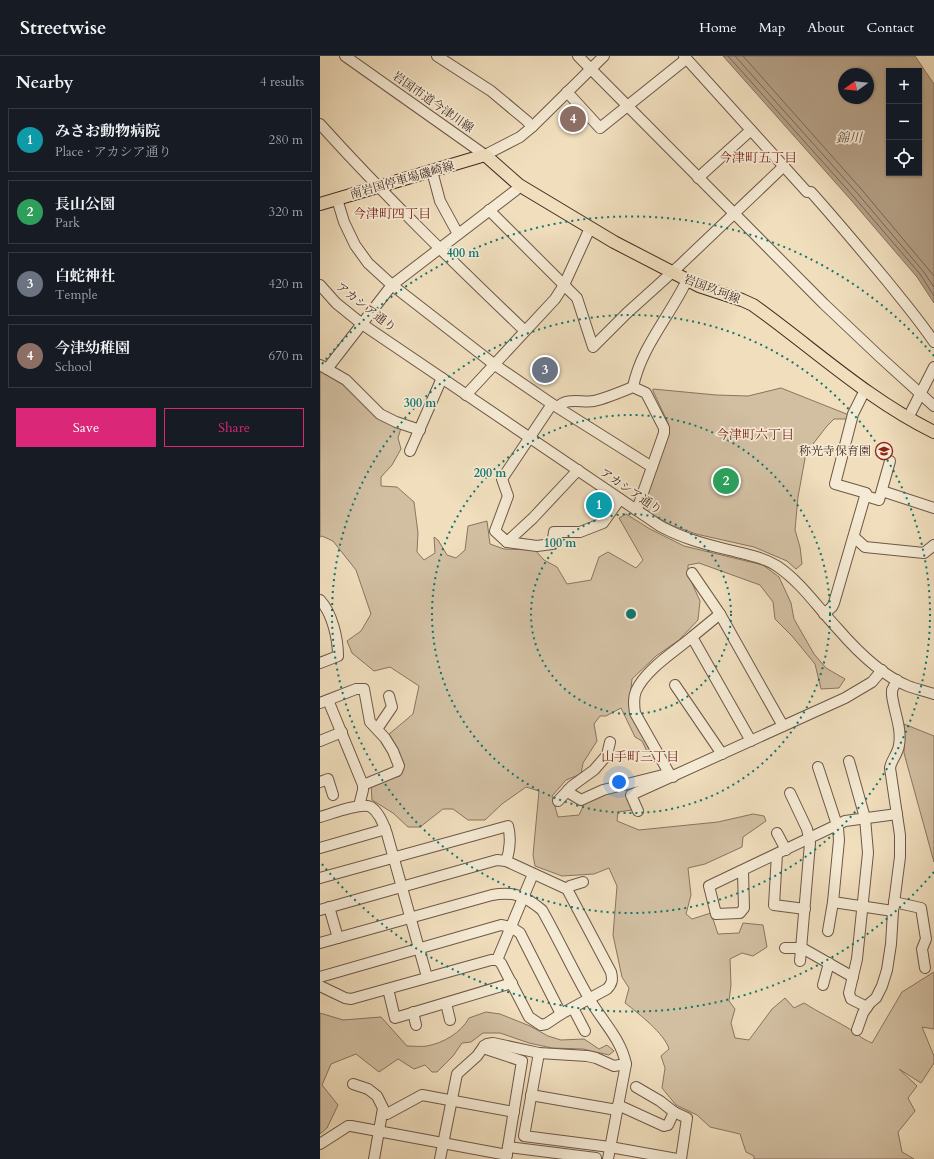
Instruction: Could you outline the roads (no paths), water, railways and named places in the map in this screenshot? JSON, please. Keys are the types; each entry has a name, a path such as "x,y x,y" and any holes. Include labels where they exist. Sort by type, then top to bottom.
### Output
{"main road":[{"name":"南岩国停車場磯崎線","path":"320,204 485,155"},
{"name":"岩国玖珂線","path":"485,155 519,185 590,228 687,280 753,305 865,390 908,418 934,432"}],"street":[{"name":"岩国市道今津川線","path":"346,56 485,155"},
{"path":"437,56 491,91 532,127"},
{"path":"578,56 824,304 934,406"},
{"path":"485,155 520,137 604,56"},
{"path":"567,92 600,128 685,58 807,192 811,192 841,225 914,314 934,342"},
{"path":"320,124 439,248 525,331"},
{"path":"698,178 751,130"},
{"path":"489,210 577,298 593,347 627,313 784,166"},
{"path":"432,171 440,201 458,234"},
{"path":"420,430 396,422 380,414 346,380 323,367 362,324 392,285 516,190 519,185"},
{"path":"337,199 344,222 356,245 368,263 392,285 495,365 652,466"},
{"path":"466,395 554,299 564,285 590,228"},
{"path":"633,387 646,353 687,280"},
{"name":"アカシア通り","path":"320,285 336,303 362,324 660,526 677,535 697,542 756,557 775,564 790,575 849,641 882,670 908,686 934,694"},
{"path":"908,418 934,367"},
{"path":"410,451 442,378"},
{"path":"620,499 603,523 580,532 554,532 552,544 537,546 507,542 496,531 508,496 502,479 529,438 555,405 566,402 595,401 633,387 646,393 664,428 664,433 636,510"},
{"path":"865,390 853,414 835,484 866,493 866,496 879,500 890,461"},
{"path":"507,542 533,518 578,470"},
{"path":"882,491 934,508"},
{"path":"824,614 834,604 866,496"},
{"path":"854,537 865,547 924,553 934,545"},
{"path":"692,573 720,614 783,726"},
{"path":"320,600 324,616 333,625 338,649 338,656 320,663"},
{"path":"671,775 635,712 634,703 636,692 641,682 659,664 720,614"},
{"path":"692,637 751,741"},
{"path":"638,811 631,795 671,775 722,754 845,698 872,682 882,670"},
{"path":"857,1030 862,1013 876,998 887,970 900,857 900,835 890,768 890,764 899,746 900,731 892,695 892,690 897,680"},
{"path":"675,684 722,754"},
{"path":"359,806 364,790 363,785 342,732 324,702 356,689 364,689 370,722 385,738 393,751 399,766 398,771 363,785"},
{"path":"377,729 392,707 389,696"},
{"path":"320,741 342,732"},
{"path":"558,801 568,790 594,770 607,754 610,742"},
{"path":"849,761 865,818 868,853 857,959 854,977 848,993 851,999 867,1007"},
{"path":"818,767 837,825 839,840 833,902 828,931"},
{"path":"568,790 571,794 581,800 603,790 671,775"},
{"path":"320,782 328,779 333,796"},
{"path":"790,793 810,838 800,961"},
{"path":"320,817 359,806 373,808 385,828 427,977"},
{"path":"742,871 744,908 740,913 716,914 709,886 845,821 897,814"},
{"path":"320,878 508,826 510,833 508,856 506,861"},
{"path":"320,848 378,832 385,828"},
{"path":"777,833 786,850"},
{"path":"777,854 774,905 805,909"},
{"path":"320,986 345,998 351,999 427,977 491,960 497,960 501,963 529,1017 532,1020 546,1024 561,1014 607,989 611,985 613,979 611,972 567,889 506,861 497,860 325,908 338,938"},
{"path":"497,960 533,874"},
{"path":"567,889 570,886 583,882"},
{"path":"320,943 492,895 506,893 514,894 533,902 542,910 590,999 620,1044 626,1064 608,1159"},
{"path":"833,902 863,907 922,908 926,939 922,949 925,968"},
{"path":"320,977 501,925 511,927 520,933 561,1014"},
{"path":"785,948 802,948 854,977"},
{"path":"823,985 829,963"},
{"path":"388,989 395,1018 512,983"},
{"path":"446,1003 450,1020"},
{"path":"573,1008 585,1031"},
{"path":"413,1012 416,1025"},
{"path":"440,1159 457,1074 477,1056 487,1044 493,1043 539,1053 587,1056 596,1058 614,1066 626,1064"},
{"path":"484,1046 486,1049 522,1061 507,1154"},
{"path":"539,1053 524,1136 610,1147 677,1159"},
{"path":"353,1084 368,1089 377,1096 383,1108 374,1159"},
{"path":"636,1087 660,1100 674,1112 687,1118 681,1159"},
{"path":"383,1113 387,1114 422,1095 514,1112"},
{"path":"531,1095 618,1108 664,1126 668,1125 674,1112"},
{"path":"320,1144 348,1126 443,1144 507,1154 596,1159"}],"water":[{"name":"錦川","path":"723,56 915,56 934,84 934,303 917,277"}],"place":[{"name":"今津幼稚園","path":"573,119"},
{"name":"白蛇神社","path":"545,370"},
{"name":"称光寺保育園","path":"884,451"},
{"name":"長山公園","path":"726,481"},
{"name":"みさお動物病院","path":"599,505"}],"district":[{"name":"今津町五丁目","path":"758,158"},
{"name":"今津町四丁目","path":"392,214"},
{"name":"今津町六丁目","path":"755,435"},
{"name":"山手町三丁目","path":"640,757"}]}
